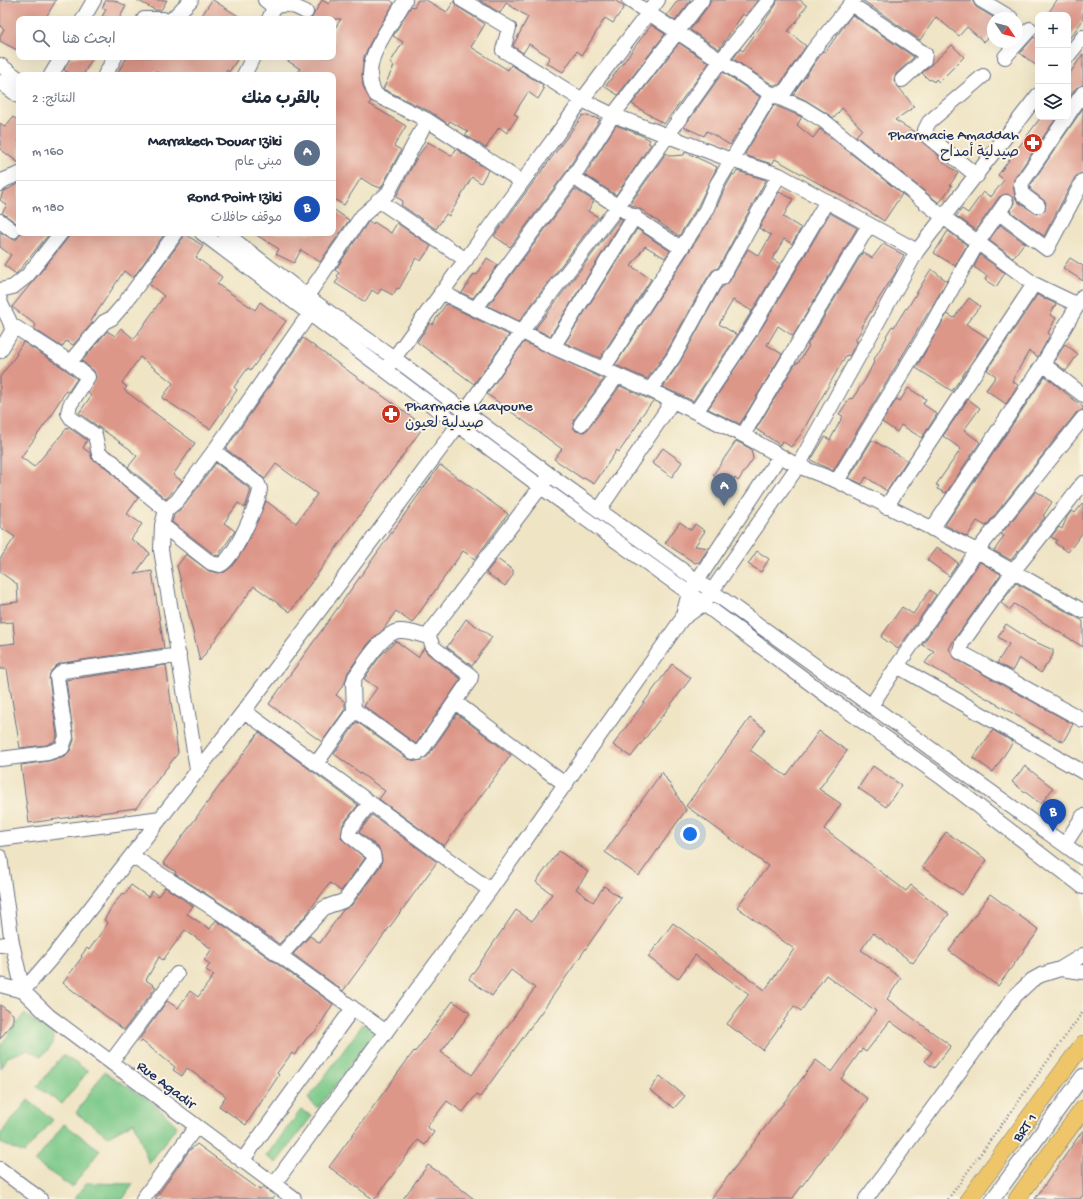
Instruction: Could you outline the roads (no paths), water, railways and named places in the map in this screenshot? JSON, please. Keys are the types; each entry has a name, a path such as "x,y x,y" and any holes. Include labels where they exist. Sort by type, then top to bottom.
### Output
{"main road":[{"path":"970,1199 1083,1044"},
{"path":"1017,1199 1083,1109"}],"street":[{"path":"85,16 94,0"},
{"path":"175,16 191,0"},
{"path":"405,0 375,50 370,73 372,87 376,95 427,120 522,182"},
{"path":"462,0 509,28 502,50 582,100 613,115 731,160 779,175 917,251"},
{"path":"629,0 771,94 804,108 824,121 942,216 1034,284 1081,300 1043,364 932,529"},
{"path":"390,364 582,100 658,0"},
{"path":"476,308 573,177 613,115 702,0"},
{"path":"23,991 54,955 132,856 197,769 244,711 459,424 465,411 522,331 618,206 721,60 768,0"},
{"path":"981,0 1001,12"},
{"path":"771,94 784,94 814,49 853,2 925,54 924,60 902,80"},
{"path":"270,9 283,4 291,4 306,12"},
{"path":"1005,57 1034,32 1023,26"},
{"path":"1071,52 1082,39"},
{"path":"53,72 60,60"},
{"path":"107,72 113,60"},
{"path":"246,72 252,60"},
{"path":"0,65 16,77"},
{"path":"977,176 928,136 925,130 929,122 983,76"},
{"path":"0,82 16,94"},
{"path":"1071,110 1083,93"},
{"path":"602,369 706,210 717,184 771,94"},
{"path":"274,1184 566,785 682,619 703,604 713,590 798,466 917,251 942,216 977,176 1035,99"},
{"path":"197,769 161,550 162,525 166,510 177,500 214,450 311,304 362,216 378,200 388,193 427,120"},
{"path":"1038,206 1023,195 1021,184 1064,120"},
{"path":"0,184 4,180 16,175"},
{"path":"650,390 673,358 713,284 719,276 722,278 779,175"},
{"path":"573,177 635,216 681,248"},
{"path":"837,481 927,333 978,242 1002,208 1047,249 1083,181"},
{"path":"378,200 466,260"},
{"path":"696,412 751,330 827,201"},
{"path":"552,347 635,216"},
{"path":"0,221 13,231"},
{"path":"743,436 868,225"},
{"path":"0,290 13,287 27,276 60,236"},
{"path":"70,362 104,322 112,318 124,304 174,236"},
{"path":"207,236 311,304 390,364 459,424 541,487 689,593 838,704 941,777 1083,887"},
{"path":"243,239 311,304"},
{"path":"886,507 1034,284"},
{"path":"441,292 476,308 552,347 696,412 743,436 779,457 837,481 886,507 977,551 1012,573 1083,611"},
{"path":"0,300 12,325 70,362 88,377 70,405 68,413 72,419 95,435 99,454 113,462 127,478 166,510"},
{"path":"0,351 10,336 12,325"},
{"path":"390,364 465,411 550,475 713,590 871,706 1083,858"},
{"path":"1043,364 1083,395"},
{"path":"582,424 617,376"},
{"path":"599,510 672,402"},
{"path":"871,706 977,551 1083,418"},
{"path":"162,525 211,563 220,565 226,562 240,538 260,489 258,484 214,450"},
{"path":"682,619 689,593 779,457"},
{"path":"354,712 358,711 418,753 421,751 470,680 471,676 433,647 429,637 431,631 550,475"},
{"path":"1083,483 1012,573 962,643 960,652 1083,720"},
{"path":"316,764 354,712 353,684 355,677 386,636 398,631 406,631 429,637"},
{"path":"0,759 48,753 62,748 66,737 57,677 62,671 179,655"},
{"path":"897,666 1083,772"},
{"path":"455,702 566,785"},
{"path":"244,711 490,890"},
{"path":"280,956 323,909 345,900 374,860 373,854 349,835 350,830 370,803"},
{"path":"1065,844 1083,816"},
{"path":"0,839 161,818"},
{"path":"132,856 228,918 386,1032"},
{"path":"0,857 6,944 23,991"},
{"path":"866,1199 1015,996 1032,980 1041,975 1060,969 1083,955"},
{"path":"1060,969 1083,972"},
{"path":"111,1062 177,974"},
{"path":"0,985 23,991"},
{"name":"Rue Agadir","path":"23,991 49,1016 294,1199"},
{"path":"242,1161 353,1008"},
{"name":"BRT 1","path":"993,1199 1083,1076"},
{"path":"143,1199 196,1127"},
{"path":"0,1169 40,1199"}],"place":[{"name":"Pharmacie Amaddah صيدلية أمداح","path":"1033,143"},
{"name":"Pharmacie Laayoune صيدلية لعيون","path":"391,414"},
{"name":"Marrakech Douar Iziki","path":"724,506"},
{"name":"Rond Point Iziki","path":"1053,832"}]}
